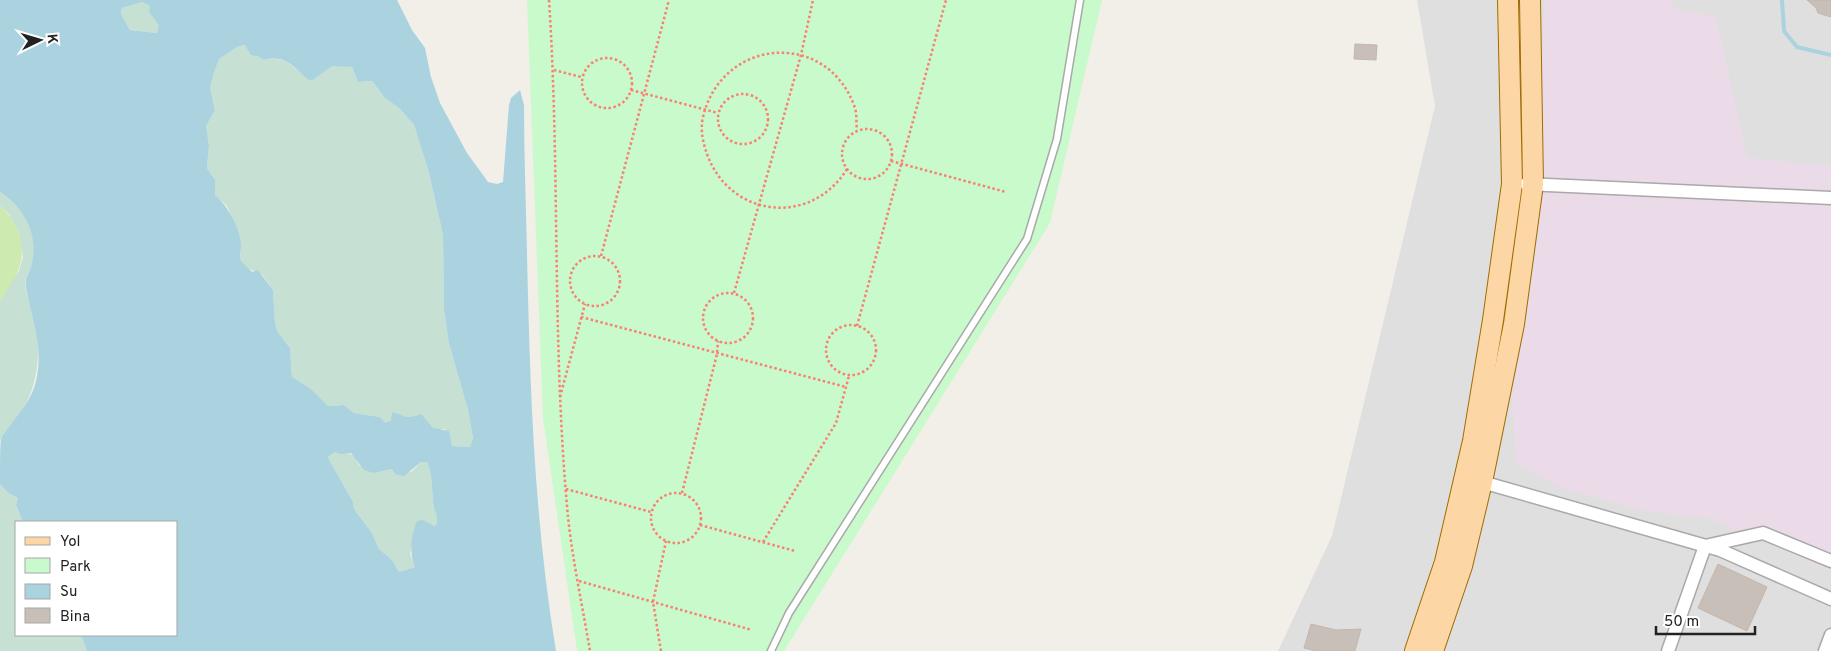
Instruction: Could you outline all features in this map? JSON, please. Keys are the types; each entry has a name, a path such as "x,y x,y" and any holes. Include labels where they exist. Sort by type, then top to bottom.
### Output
{"main road":[{"path":"1415,651 1445,562 1473,441 1493,320 1512,184 1508,0"},
{"path":"1433,651 1462,566 1482,482 1514,324 1533,184 1530,0"}],"street":[{"path":"1512,184 1831,198"},
{"path":"1482,482 1720,550 1831,599"},
{"path":"1705,546 1764,533 1831,561"},
{"path":"1668,651 1705,546"},
{"path":"1824,651 1831,634"}],"lane":[{"path":"771,651 789,613 1027,238 1057,139 1080,0"}],"path":[{"path":"549,0 554,70 559,401 566,489 590,651"},
{"path":"601,256 668,0"},
{"path":"734,293 761,205 801,55 813,0"},
{"path":"857,326 946,0"},
{"path":"847,169 839,181 820,197 797,206 772,208 748,201 727,187 712,168 703,144 703,119 711,94 727,72 749,58 775,52 801,55 825,66 844,85 855,109 857,130"},
{"path":"605,58 613,58 620,62 630,74 631,90 621,104 614,108 596,106 584,95 582,78 590,64 605,58"},
{"path":"554,70 582,78"},
{"path":"631,90 718,113"},
{"path":"750,94 763,102 769,118 768,126 758,139 750,143 733,142 721,130 718,113 727,99 734,95 750,94"},
{"path":"873,129 886,138 890,145 891,161 882,175 874,179 856,178 847,169 841,157 842,148 845,141 857,130 873,129"},
{"path":"891,161 1006,192"},
{"path":"601,256 608,260 619,272 619,288 616,296 602,306 584,304 572,293 570,275 573,268 585,257 601,256"},
{"path":"734,293 748,302 752,309 752,325 743,338 735,342 718,341 705,329 703,312 706,305 718,294 734,293"},
{"path":"559,401 584,304"},
{"path":"581,318 846,388"},
{"path":"849,325 865,329 875,342 875,358 866,371 849,376 833,369 828,362 826,345 834,331 849,325"},
{"path":"681,493 718,341"},
{"path":"763,542 836,423 849,376"},
{"path":"566,489 651,512"},
{"path":"674,492 681,493 696,502 701,517 700,525 690,539 683,542 666,541 653,529 651,512 659,498 674,492"},
{"path":"700,525 795,551"},
{"path":"661,651 653,602 666,541"},
{"path":"579,581 752,630"}],"shaded area":[{"path":"1417,0 1831,0 1831,651 1278,651 1332,536 1435,106"},
{"path":"1544,0 1672,0 1672,8 1716,17 1747,158 1831,166 1831,571 1711,519 1641,510 1559,487 1516,463 1512,399 1539,232"}],"green space":[{"path":"527,0 1102,0 1050,223 784,651 577,651 543,418"},
{"path":"142,2 150,6 160,25 157,33 130,30 121,14 122,8"},
{"path":"245,45 264,60 280,59 313,80 332,65 352,67 358,82 372,81 385,98 399,108 414,125 429,173 443,235 444,310 449,344 468,410 473,440 470,447 452,446 445,429 438,430 401,417 396,413 391,421 385,424 380,417 354,413 344,405 328,406 292,377 290,348 277,331 275,322 273,290 262,274 246,268 241,261 241,246 233,220 227,206 215,195 215,180 207,168 209,145 206,126 215,110 210,88 218,59 237,47"},
{"path":"0,192 17,206 29,224 32,234 34,256 25,284 36,325 38,357 33,387 27,401 11,427 0,440 0,301 19,271 23,257 19,232 9,214 0,206"},
{"path":"0,206 11,217 18,229 22,241 22,253 15,277 0,301"},
{"path":"335,452 353,455 359,465 374,473 392,469 411,472 421,462 427,462 431,476 437,524 434,526 417,521 413,532 410,554 415,567 399,572 392,560 379,549 372,533 354,509 353,502 328,457"},
{"path":"0,484 8,493 18,498 16,505 23,521 15,521 15,636 81,636 87,651 0,651"}],"water":[{"path":"0,0 397,0 412,30 425,48 431,77 440,103 467,153 488,182 497,184 503,182 509,105 511,98 520,90 524,105 528,304 534,453 543,552 556,651 87,651 81,636 178,636 178,521 23,521 16,505 18,498 8,493 0,484 1,439 26,404 34,389 39,356 26,285 33,256 32,234 23,215 0,192","holes":["142,2 150,6 149,12 159,25 157,33 130,30 121,14 122,8","245,45 251,55 258,56 264,60 278,59 289,63 309,80 313,80 332,66 352,67 358,82 372,81 385,98 399,108 414,125 429,173 443,235 444,310 449,344 468,410 473,439 470,447 452,446 449,431 433,428 421,414 406,417 392,412 391,421 385,423 380,417 354,413 344,405 328,406 312,390 292,377 290,348 277,331 275,322 273,290 258,270 252,272 241,261 241,245 236,225 229,211 215,195 215,180 207,168 209,145 206,126 215,110 210,88 214,72 219,59 237,47","335,452 340,454 351,453 364,470 374,473 392,469 395,474 404,476 421,462 427,462 431,476 437,524 434,526 423,520 417,521 413,532 412,544 412,556 415,567 399,572 392,560 379,549 372,533 354,509 353,502 328,457"]}],"building":[{"path":"1807,0 1831,0 1831,17 1818,13 1816,8"},
{"path":"1355,44 1377,45 1376,60 1354,59"},
{"path":"1718,564 1767,587 1747,631 1698,608"},
{"path":"1311,624 1336,630 1361,629 1355,651 1316,651 1304,648"}],"waterway":[{"path":"1782,0 1784,31 1797,47 1831,55"}]}
